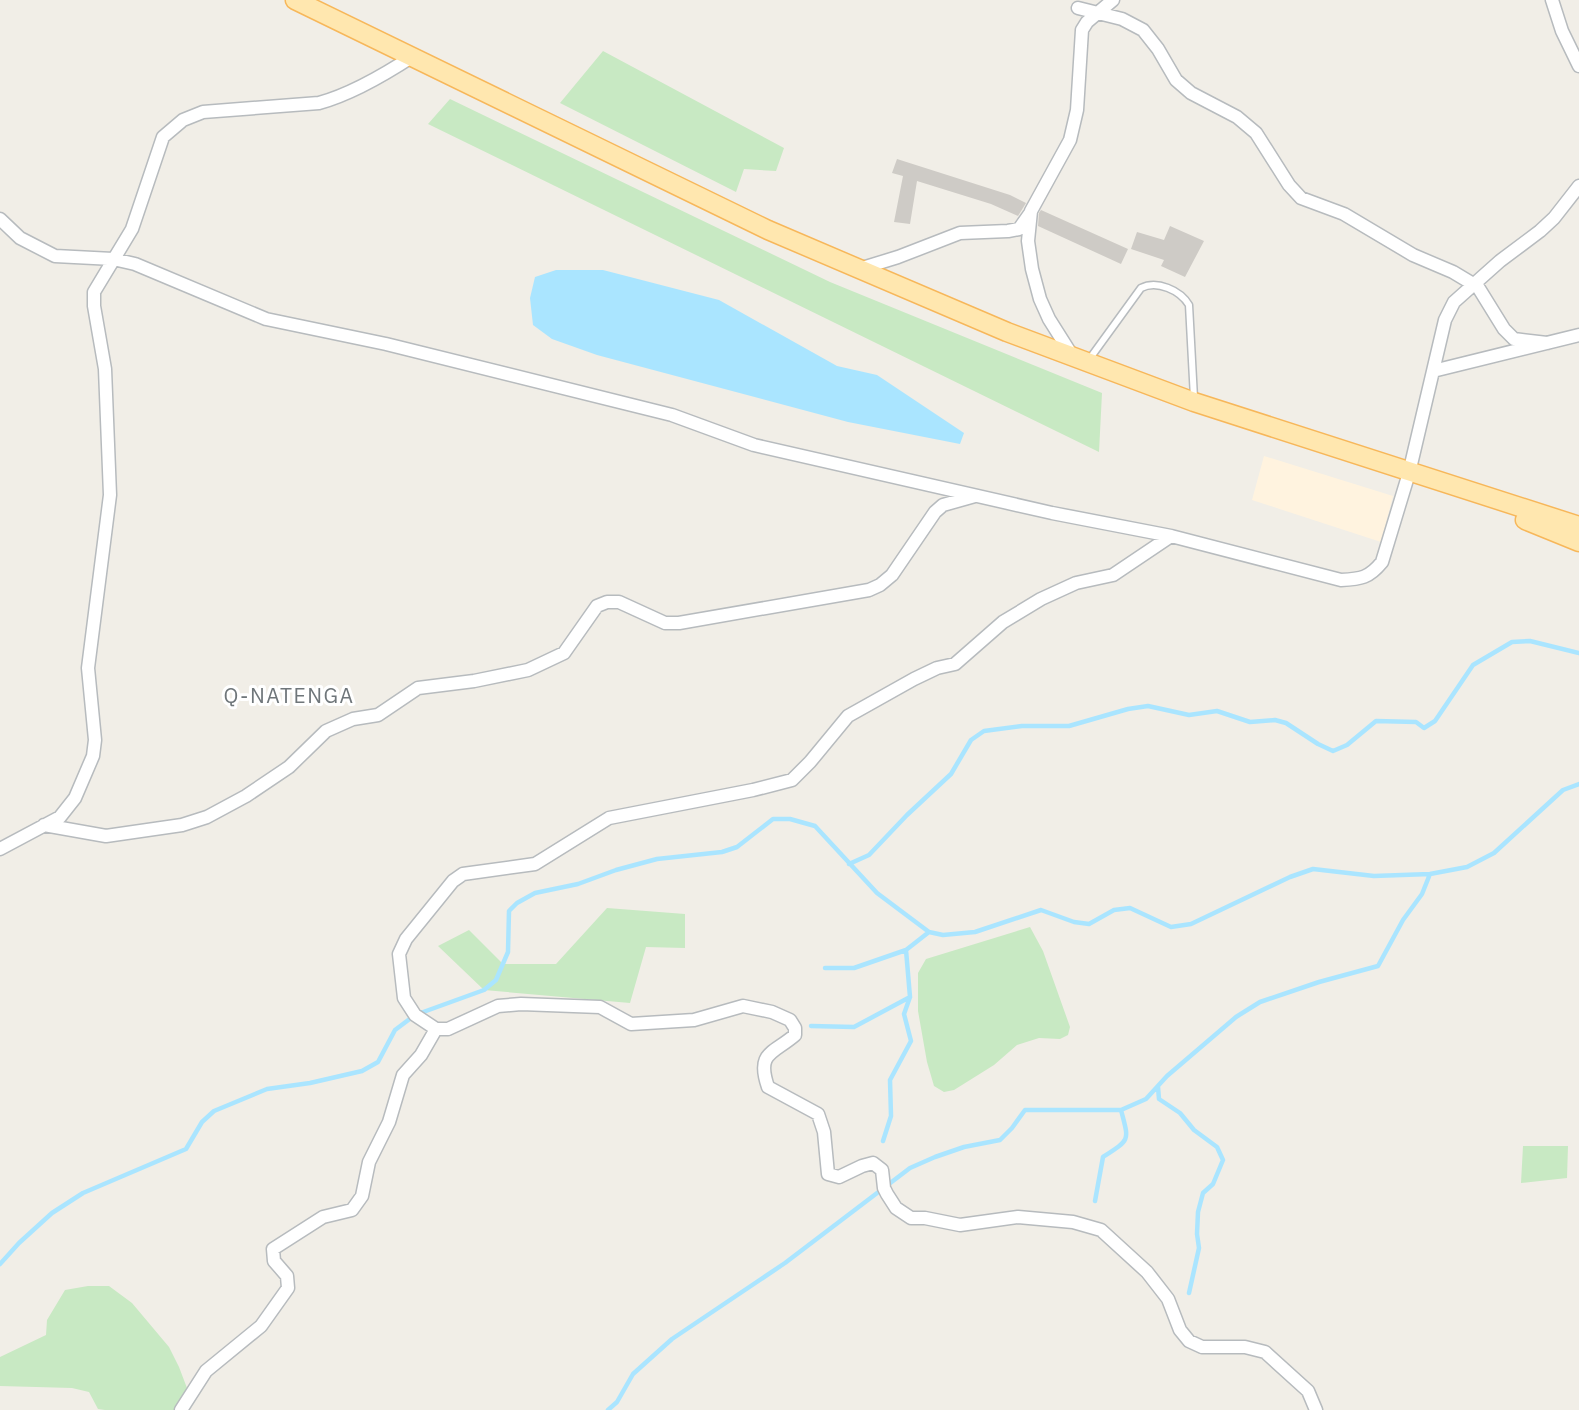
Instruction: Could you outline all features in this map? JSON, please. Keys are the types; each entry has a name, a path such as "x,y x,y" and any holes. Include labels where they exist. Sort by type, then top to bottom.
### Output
{"main road":[{"path":"295,0 768,230 1080,361 1194,402 1579,526"},
{"path":"1409,472 1579,542"}],"street":[{"path":"1082,30 1087,22 1113,0"},
{"path":"1552,0 1562,31 1579,66"},
{"path":"1076,4 1122,19 1143,30 1158,49 1176,80 1191,93 1237,117 1256,133 1289,185 1301,198 1344,214 1413,255 1453,272 1474,284 1504,329 1514,339 1547,343"},
{"path":"859,268 898,257 960,233 1019,229 1070,140 1077,110 1082,30 1076,4"},
{"path":"0,849 60,817 75,798 93,756 95,740 88,668 110,495 105,369 93,306 94,292 132,229 163,137 183,120 203,112 319,103 334,99 389,72 413,56"},
{"path":"0,219 20,238 55,256 113,259 135,264 266,319 409,350 672,415 754,445 1171,536 1341,580 1359,579 1373,573 1382,562 1409,472 1445,320 1454,302 1500,261 1540,231 1554,218 1579,186"},
{"path":"1031,211 1028,241 1040,299 1049,319 1080,361"},
{"path":"1433,371 1579,335"},
{"path":"44,825 106,836 182,825 207,817 246,796 289,767 326,731 353,719 378,715 418,688 474,681 528,670 564,653 597,606 607,602 619,602 665,623 679,623 869,590 880,585 892,575 935,512 943,505 976,495"},
{"path":"1171,536 1113,575 1076,583 1041,599 1003,622 955,664 937,668 914,679 849,716 792,780 753,790 609,818 535,864 463,874 453,880 406,939 399,954 404,998 415,1015 436,1029 448,1029 498,1006 521,1004 600,1007 631,1024 694,1020 743,1006 772,1012 790,1020 795,1028 795,1035 769,1053 763,1064 764,1076 768,1087 818,1114 824,1132 828,1174 839,1177 873,1163 882,1170 884,1188 896,1208 911,1218 925,1218 960,1225 1018,1217 1073,1222 1101,1230 1147,1272 1168,1299 1180,1330 1190,1341 1202,1347 1245,1347 1265,1352 1308,1391 1316,1410"},
{"path":"181,1410 206,1371 261,1326 288,1288 287,1276 274,1261 273,1249 323,1217 352,1210 362,1196 369,1162 388,1122 403,1075 421,1055 436,1029"}],"lane":[{"path":"1080,361 1141,288 1149,284 1156,284 1185,298 1189,305 1194,402"}],"shaded area":[{"path":"1264,456 1393,496 1381,542 1252,500"}],"green space":[{"path":"603,51 784,148 776,171 744,169 736,192 560,103"},
{"path":"450,99 830,282 1102,393 1099,452 428,124"},
{"path":"607,908 685,914 685,948 646,947 630,1003 484,990 438,946 469,930 503,964 556,964"},
{"path":"1030,927 1043,951 1070,1027 1068,1035 1060,1039 1039,1038 1017,1045 994,1065 954,1090 944,1092 934,1086 927,1062 918,1011 918,973 926,959"},
{"path":"1523,1146 1568,1146 1567,1178 1521,1183"},
{"path":"88,1286 109,1286 132,1303 169,1347 190,1396 181,1410 105,1410 98,1409 89,1392 72,1388 0,1386 0,1357 46,1335 47,1320 65,1290"}],"water":[{"path":"556,270 603,270 719,300 837,366 877,375 964,433 960,444 848,422 597,355 552,339 533,325 530,298 535,277"}],"building":[{"path":"897,159 1010,195 1026,203 1018,216 991,204 917,181 910,224 894,222 903,176 892,173"},
{"path":"1041,210 1128,249 1121,264 1038,226"},
{"path":"1170,226 1204,241 1185,277 1161,266 1164,260 1131,249 1137,232 1164,240"}],"waterway":[{"path":"849,864 869,855 951,774 971,740 984,731 1022,726 1069,726 1128,709 1148,706 1189,715 1217,711 1250,722 1275,720 1286,723 1333,751 1347,745 1376,721 1416,722 1424,728 1435,721 1473,665 1512,642 1530,641 1579,653"},
{"path":"0,1264 52,1213 83,1193 186,1149 202,1122 214,1111 267,1089 310,1083 362,1071 378,1062 395,1030 415,1015 484,990 496,980 508,952 509,911 517,903 535,893 578,884 616,870 657,859 722,852 737,847 773,819 790,819 815,826 877,893 929,932 943,935 975,932 1041,910 1074,922 1089,924 1114,910 1130,908 1171,927 1191,924 1290,877 1313,869 1374,876 1430,874 1467,867 1494,853 1563,790 1579,784"},
{"path":"608,1410 617,1402 633,1374 672,1339 785,1263 910,1168 964,1147 1000,1140 1025,1110 1121,1110 1146,1099 1167,1076 1236,1017 1260,1002 1319,982 1378,966 1403,920 1422,894 1430,874"},
{"path":"883,1141 891,1116 890,1080 911,1041 904,1014 910,997 906,950 929,932"},
{"path":"825,968 854,968 906,950"},
{"path":"811,1026 854,1027 910,997"},
{"path":"1158,1087 1159,1099 1180,1113 1194,1130 1217,1147 1223,1160 1213,1184 1203,1193 1198,1212 1199,1248 1189,1293"},
{"path":"1095,1201 1103,1157 1126,1138 1121,1110"}],"district":[{"name":"Q-NATENGA","path":"289,695"}]}
